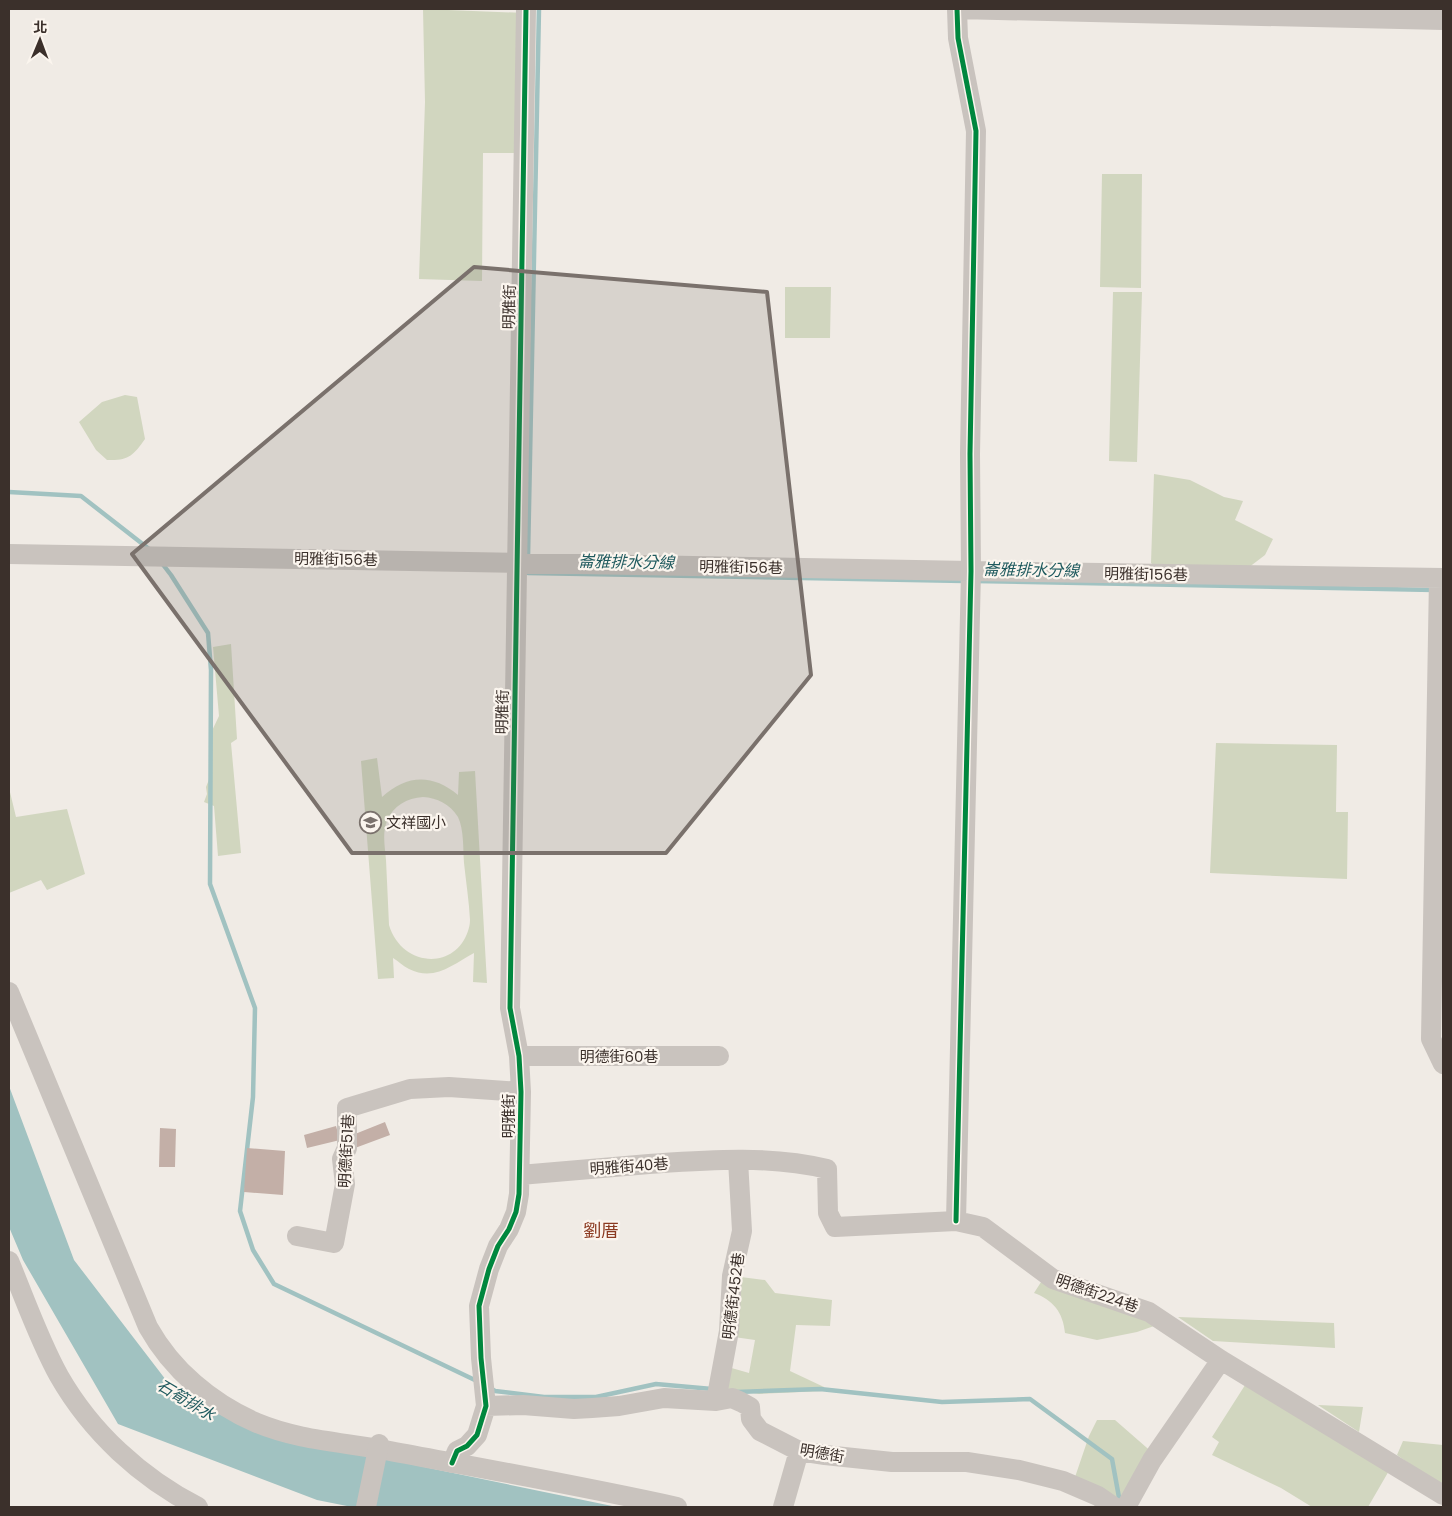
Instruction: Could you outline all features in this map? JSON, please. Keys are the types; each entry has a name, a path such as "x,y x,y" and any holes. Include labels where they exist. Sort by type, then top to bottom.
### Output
{"street":[{"name":"明雅街","path":"486,1406 481,1358 480,1306 492,1261 516,1212 520,1175 522,1092 519,1056 510,1008 526,9"},
{"path":"956,1220 972,571 970,454 976,131 958,38 957,9 1219,12 1443,20"},
{"name":"明雅街156巷","path":"9,554 1441,578"},
{"path":"1441,578 1431,1039 1443,1064"},
{"path":"9,992 148,1327 173,1364 216,1400 242,1416 274,1429 311,1439 452,1462 677,1507"},
{"name":"明德街60巷","path":"519,1056 719,1056"},
{"name":"明德街51巷","path":"297,1236 334,1243 345,1184 342,1159 347,1148 347,1108 410,1089 449,1087 522,1092"},
{"name":"明德街224巷","path":"738,1160 805,1164 827,1169 828,1213 835,1228 956,1220 983,1227 1053,1279 1149,1312 1221,1360 1443,1495"},
{"name":"明雅街40巷","path":"520,1175 685,1162 738,1160"},
{"name":"明德街452巷","path":"716,1401 729,1331 732,1276 742,1231 738,1160"},
{"path":"9,1261 50,1358 70,1394 82,1410 105,1437 138,1468 198,1507"},
{"path":"1126,1507 1152,1460 1221,1360"},
{"name":"明德街","path":"486,1406 523,1405 574,1409 619,1406 664,1398 716,1401 732,1398 750,1407 751,1419 760,1431 799,1451 892,1462 967,1462 1019,1470 1063,1481 1098,1496 1114,1507"},
{"path":"452,1462 457,1451 467,1446 477,1435 486,1406"},
{"path":"366,1507 379,1444"},
{"path":"783,1507 799,1451"}],"highlighted area":[{"path":"474,267 767,292 811,675 666,853 352,853 132,554"}],"green space":[{"path":"423,9 525,13 523,153 483,153 482,281 419,279 425,102"},
{"path":"1102,174 1142,174 1141,288 1100,287"},
{"path":"785,287 831,287 830,338 785,338"},
{"path":"1113,292 1142,292 1137,462 1109,461"},
{"path":"125,395 137,397 145,439 137,450 129,456 120,460 107,460 96,450 79,422 102,402"},
{"path":"1154,474 1190,480 1224,497 1243,501 1235,520 1273,539 1265,555 1244,571 1158,570 1151,563"},
{"path":"231,644 237,739 231,743 241,853 218,856 214,806 204,802 207,794 206,787 210,777 209,737 219,716 213,647"},
{"path":"1216,743 1337,745 1336,812 1348,812 1347,879 1210,873"},
{"path":"377,758 382,797 400,784 419,779 439,783 458,795 459,772 475,771 487,983 473,982 474,953 443,970 427,974 409,969 393,958 394,978 378,979 361,761","holes":["428,798 438,800 447,805 455,812 460,822 470,920 468,931 461,944 451,953 440,958 428,959 416,956 404,949 395,939 389,925 384,835 387,821 397,807 411,799"]},
{"path":"9,788 16,817 67,809 85,874 47,890 41,880 9,893"},
{"path":"741,1277 765,1280 775,1293 832,1300 830,1326 796,1325 790,1371 824,1387 824,1391 759,1394 724,1388 728,1367 749,1373 755,1340 734,1337"},
{"path":"1043,1279 1128,1309 1154,1326 1137,1332 1097,1340 1065,1333 1062,1319 1056,1308 1047,1299 1034,1293"},
{"path":"1178,1317 1334,1323 1335,1348 1213,1341"},
{"path":"1247,1382 1390,1469 1368,1507 1312,1507 1281,1488 1212,1455 1219,1442 1212,1437"},
{"path":"1318,1405 1363,1407 1359,1432"},
{"path":"1097,1420 1115,1420 1162,1461 1133,1507 1074,1480 1089,1436"},
{"path":"1403,1441 1443,1445 1443,1487 1397,1455"}],"water":[{"name":"石筍排水","path":"9,1086 74,1260 179,1397 294,1440 617,1507 352,1507 317,1500 118,1424 23,1260 9,1227"}],"building":[{"path":"385,1122 390,1135 355,1148 350,1136"},
{"path":"336,1126 340,1140 307,1148 304,1135"},
{"path":"160,1128 176,1129 175,1167 159,1167"},
{"path":"247,1148 285,1151 283,1195 244,1192"}],"waterway":[{"path":"528,557 539,9"},
{"path":"9,492 81,496 149,549"},
{"path":"161,562 208,633 211,670 210,884 255,1008 253,1097 240,1211 253,1250 274,1284 479,1382"},
{"name":"崙雅排水分線","path":"528,568 528,573 964,581"},
{"name":"崙雅排水分線","path":"975,581 1434,590"},
{"path":"490,1388 495,1391 544,1397 596,1397 656,1384 712,1389"},
{"path":"737,1392 820,1389 942,1402 1030,1399 1112,1459 1120,1503"}],"cycle path":[{"path":"452,1463 457,1451 467,1446 477,1435 486,1406 481,1358 479,1306 489,1269 498,1246 509,1229 516,1212 519,1194 521,1092 519,1056 510,1008 526,9"},
{"path":"956,1221 971,571 970,454 976,131 958,38 957,9"}],"place":[{"name":"文祥國小","path":"370,822"}],"district":[{"name":"劉厝","path":"601,1230"}]}
